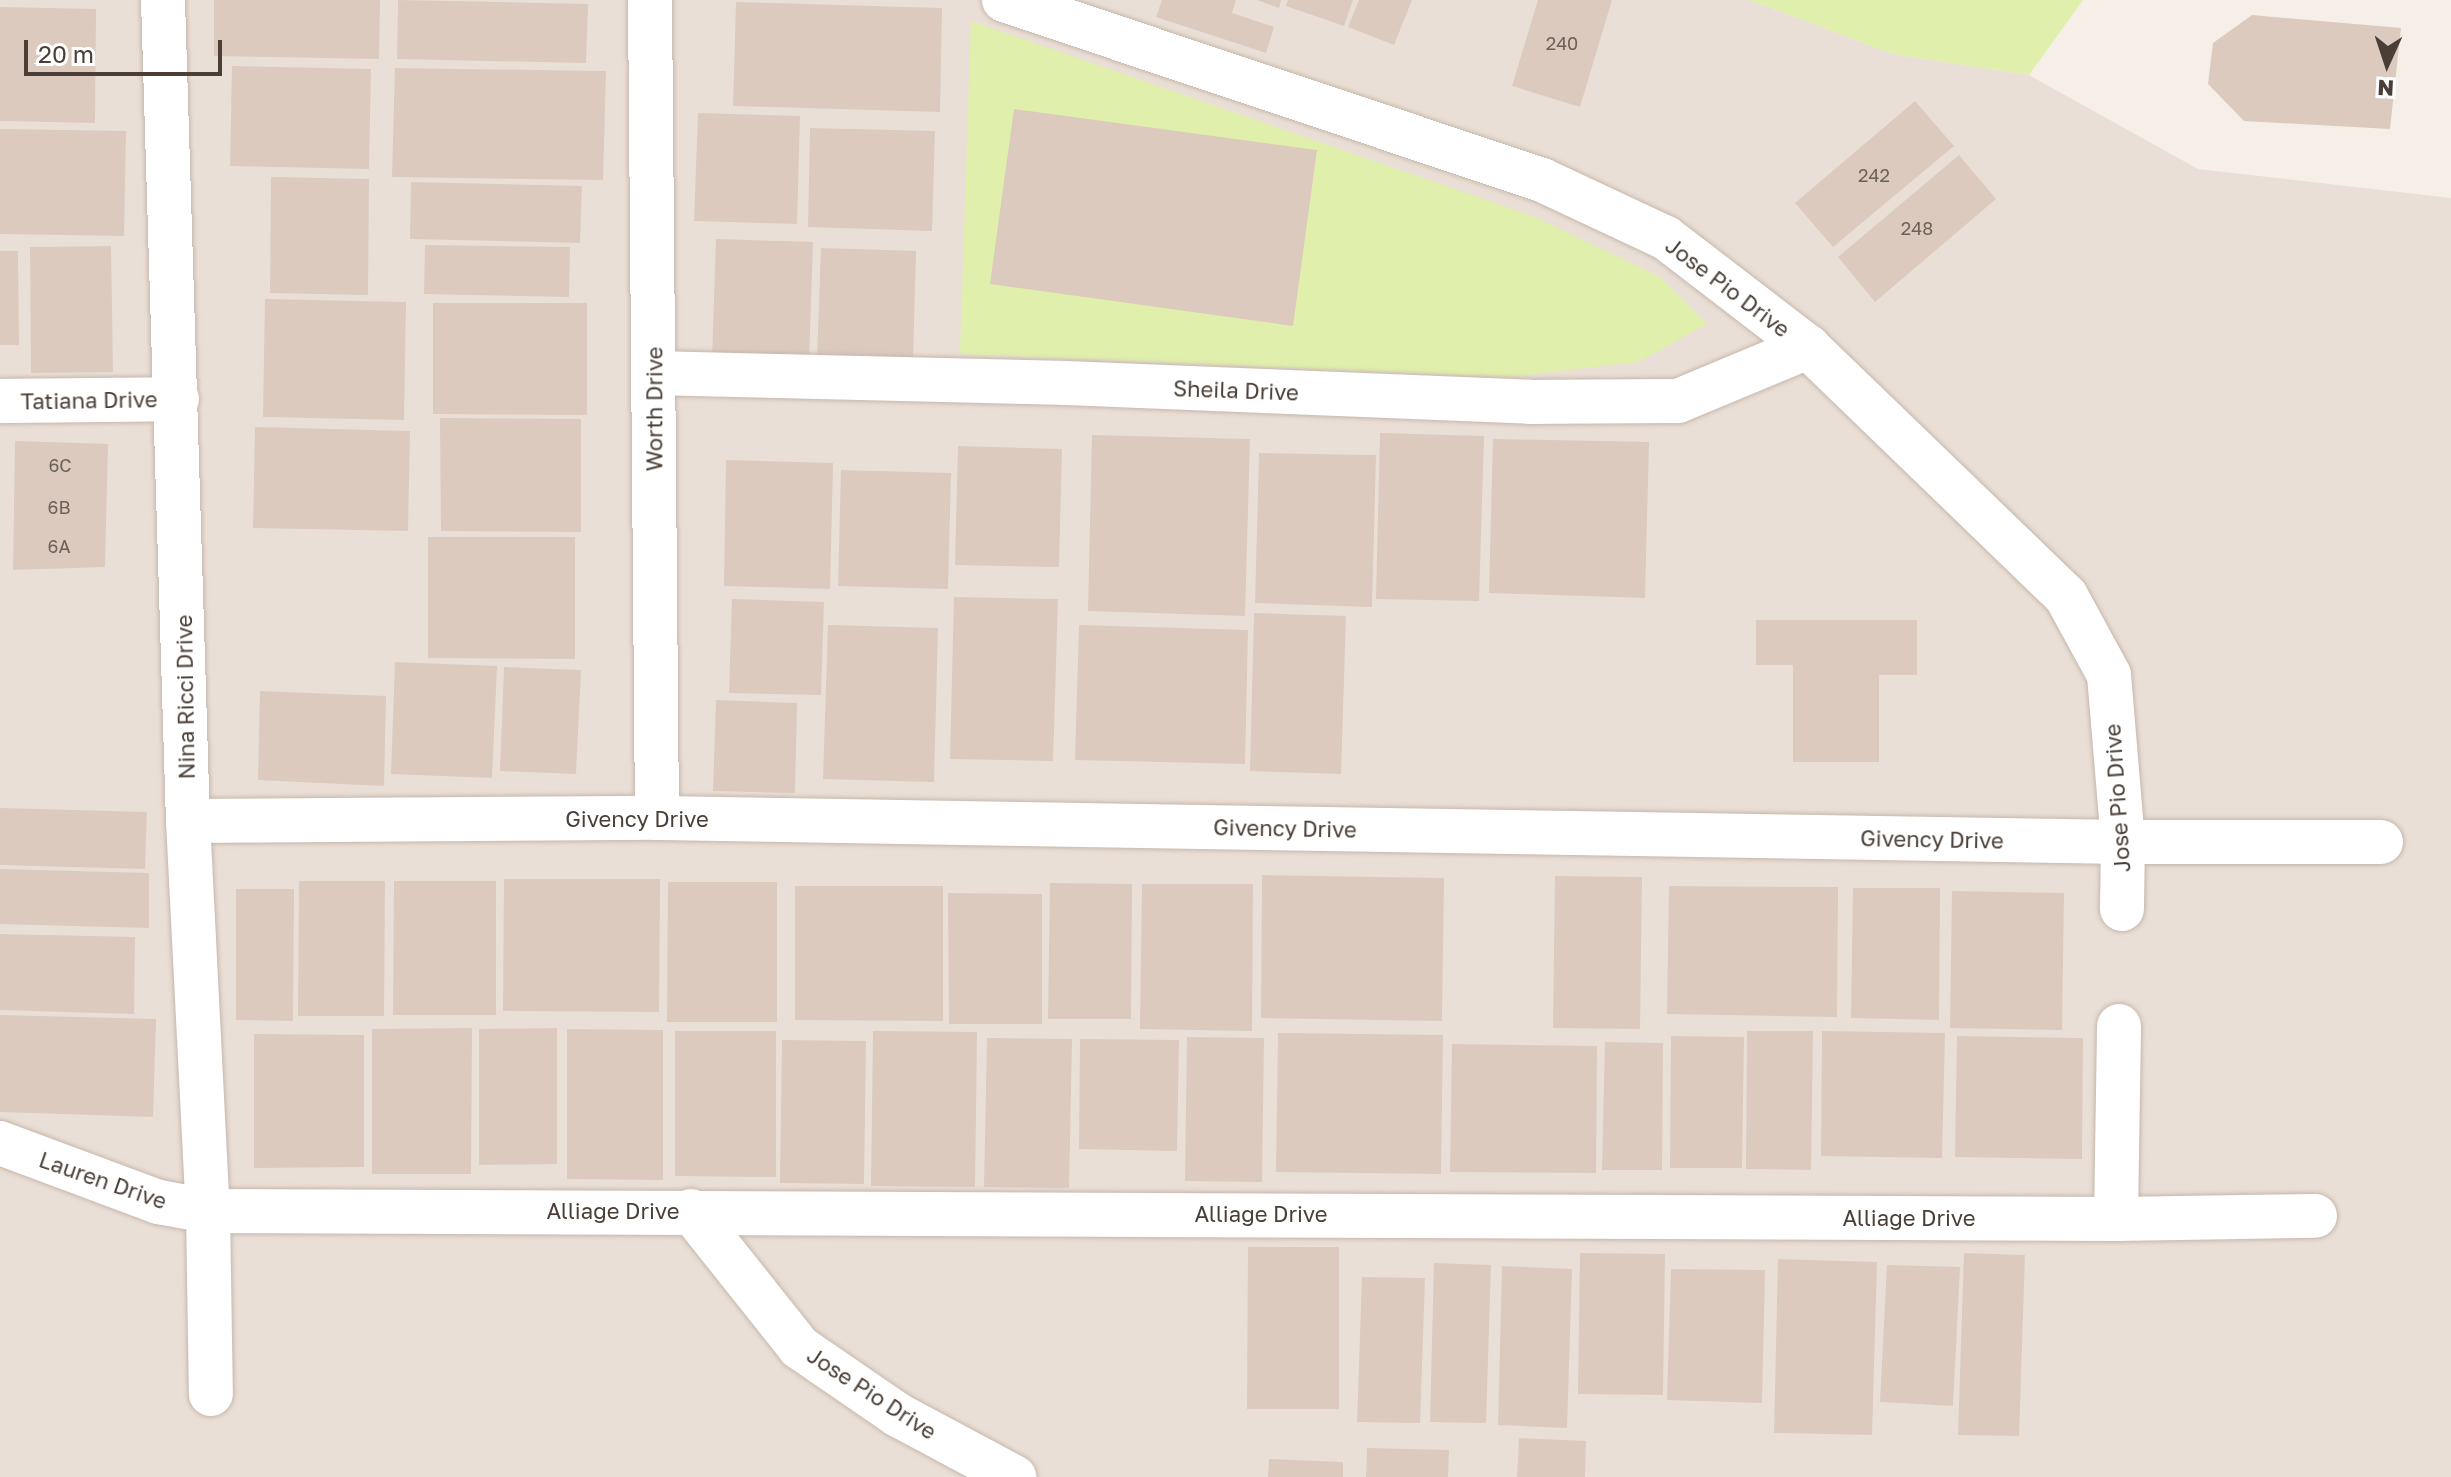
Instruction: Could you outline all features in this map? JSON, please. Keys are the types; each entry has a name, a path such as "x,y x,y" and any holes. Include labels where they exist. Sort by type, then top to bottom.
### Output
{"street":[{"name":"Nina Ricci Drive","path":"163,0 188,821 208,1211 211,1394"},
{"name":"Worth Drive","path":"650,0 657,818"},
{"name":"Jose Pio Drive","path":"1004,0 1542,180 1666,238 1808,347 2066,596 2109,675 2123,842 2122,909"},
{"name":"Sheila Drive","path":"654,373 1066,383 1531,402 1678,401 1808,347"},
{"name":"Tatiana Drive","path":"0,401 177,399"},
{"name":"Givency Drive","path":"188,821 657,818 2123,842 2381,842"},
{"path":"2116,1219 2119,1026"},
{"name":"Lauren Drive","path":"0,1143 159,1202 208,1211"},
{"name":"Alliage Drive","path":"208,1211 2116,1219 2315,1216"},
{"name":"Jose Pio Drive","path":"691,1211 799,1347 898,1415 1014,1477"}],"shaded area":[{"path":"0,0 1750,0 1893,54 2029,75 2198,169 2451,198 2451,1477 0,1477"}],"green space":[{"path":"1750,0 2083,0 2029,75 1893,54"},
{"path":"971,21 1535,217 1660,277 1707,324 1638,362 1506,377 960,354"}],"building":[{"path":"214,0 380,0 379,59 214,56"},
{"path":"398,0 588,4 586,63 397,59"},
{"path":"1162,0 1236,0 1232,13 1274,27 1266,53 1156,17"},
{"path":"1257,0 1281,0 1279,8"},
{"path":"1288,0 1353,0 1344,26 1286,6"},
{"path":"1359,0 1412,0 1394,45 1348,27"},
{"path":"1538,0 1612,0 1580,107 1512,86"},
{"path":"736,2 942,8 940,112 733,106"},
{"path":"0,7 96,9 95,123 0,121"},
{"path":"2252,15 2401,28 2390,129 2244,121 2208,84 2213,43"},
{"path":"232,66 371,69 369,169 230,166"},
{"path":"395,68 606,71 603,180 392,177"},
{"path":"1915,101 1954,146 1833,247 1795,203"},
{"path":"1014,109 1317,150 1293,326 990,284"},
{"path":"698,113 800,116 797,224 694,221"},
{"path":"810,128 935,131 932,231 808,227"},
{"path":"0,129 126,131 124,236 0,234"},
{"path":"1959,155 1996,199 1875,302 1838,257"},
{"path":"271,177 369,179 368,295 270,293"},
{"path":"411,182 582,186 580,243 410,239"},
{"path":"716,239 813,242 809,362 712,359"},
{"path":"425,245 570,247 569,297 424,294"},
{"path":"111,246 113,372 31,373 30,247"},
{"path":"821,248 916,251 913,362 817,359"},
{"path":"0,251 18,251 19,345 0,345"},
{"path":"265,299 406,302 404,420 263,417"},
{"path":"433,303 587,303 587,415 433,414"},
{"path":"440,418 581,419 581,532 441,531"},
{"path":"255,427 410,431 408,531 253,528"},
{"path":"1380,433 1484,436 1479,601 1376,599"},
{"path":"1092,435 1250,439 1245,616 1088,611"},
{"path":"1493,439 1649,442 1645,598 1489,593"},
{"path":"15,441 108,444 105,567 13,570"},
{"path":"958,446 1062,449 1059,567 955,565"},
{"path":"1259,453 1376,455 1372,607 1255,603"},
{"path":"726,460 833,463 830,589 724,586"},
{"path":"841,470 951,473 948,589 838,586"},
{"path":"428,537 575,537 575,659 428,658"},
{"path":"954,597 1058,599 1053,761 950,759"},
{"path":"732,599 824,602 821,695 729,693"},
{"path":"1254,613 1346,616 1341,774 1250,771"},
{"path":"1756,620 1917,620 1917,675 1879,675 1879,762 1793,762 1793,665 1756,665"},
{"path":"828,625 938,628 934,782 823,779"},
{"path":"1079,625 1248,630 1245,764 1075,760"},
{"path":"395,662 497,666 492,778 391,774"},
{"path":"504,667 581,670 576,774 500,771"},
{"path":"260,691 386,696 384,786 258,780"},
{"path":"716,700 797,703 795,793 713,791"},
{"path":"0,808 147,812 145,869 0,865"},
{"path":"0,869 149,873 149,928 0,924"},
{"path":"1262,875 1444,878 1442,1021 1261,1018"},
{"path":"1555,876 1642,877 1640,1029 1553,1028"},
{"path":"504,879 660,879 659,1012 503,1011"},
{"path":"299,881 385,881 384,1016 298,1016"},
{"path":"394,881 496,881 496,1015 393,1015"},
{"path":"668,882 777,882 777,1022 667,1022"},
{"path":"1050,883 1132,884 1131,1019 1048,1019"},
{"path":"1142,884 1253,884 1252,1031 1140,1029"},
{"path":"795,886 943,886 943,1021 795,1020"},
{"path":"1669,886 1838,887 1837,1017 1667,1014"},
{"path":"1853,888 1940,888 1939,1020 1851,1018"},
{"path":"236,889 294,889 293,1021 236,1020"},
{"path":"1952,891 2064,893 2062,1030 1950,1028"},
{"path":"948,893 1042,894 1042,1024 949,1024"},
{"path":"0,934 135,937 134,1014 0,1010"},
{"path":"0,1015 156,1019 153,1117 0,1112"},
{"path":"472,1028 471,1174 372,1174 372,1029"},
{"path":"557,1028 557,1164 479,1165 479,1029"},
{"path":"567,1029 663,1030 663,1180 567,1179"},
{"path":"675,1031 776,1031 776,1177 675,1176"},
{"path":"873,1031 977,1032 975,1187 871,1186"},
{"path":"1747,1031 1813,1031 1811,1170 1746,1169"},
{"path":"1822,1031 1945,1033 1942,1158 1821,1156"},
{"path":"1278,1033 1443,1035 1441,1174 1276,1172"},
{"path":"254,1034 364,1035 364,1167 254,1168"},
{"path":"1671,1036 1744,1037 1742,1168 1670,1168"},
{"path":"1957,1036 2083,1038 2082,1159 1955,1157"},
{"path":"1187,1037 1264,1038 1262,1182 1185,1181"},
{"path":"987,1038 1072,1039 1069,1188 984,1187"},
{"path":"1080,1039 1179,1040 1177,1151 1079,1149"},
{"path":"782,1040 866,1041 864,1184 780,1183"},
{"path":"1605,1042 1663,1043 1662,1170 1602,1170"},
{"path":"1452,1044 1597,1046 1596,1173 1450,1172"},
{"path":"1248,1247 1339,1247 1339,1409 1247,1409"},
{"path":"1580,1253 1665,1254 1663,1395 1578,1394"},
{"path":"1964,1253 2025,1255 2019,1436 1958,1435"},
{"path":"1778,1259 1877,1262 1872,1435 1774,1433"},
{"path":"1434,1263 1491,1265 1486,1423 1430,1422"},
{"path":"1887,1265 1960,1267 1953,1406 1880,1402"},
{"path":"1502,1266 1572,1269 1567,1428 1498,1425"},
{"path":"1671,1269 1765,1270 1762,1403 1667,1400"},
{"path":"1362,1277 1425,1278 1420,1423 1357,1422"},
{"path":"1519,1438 1586,1441 1585,1477 1517,1477"},
{"path":"1367,1448 1449,1450 1448,1477 1366,1477"},
{"path":"1269,1459 1343,1462 1343,1477 1268,1477"}]}
